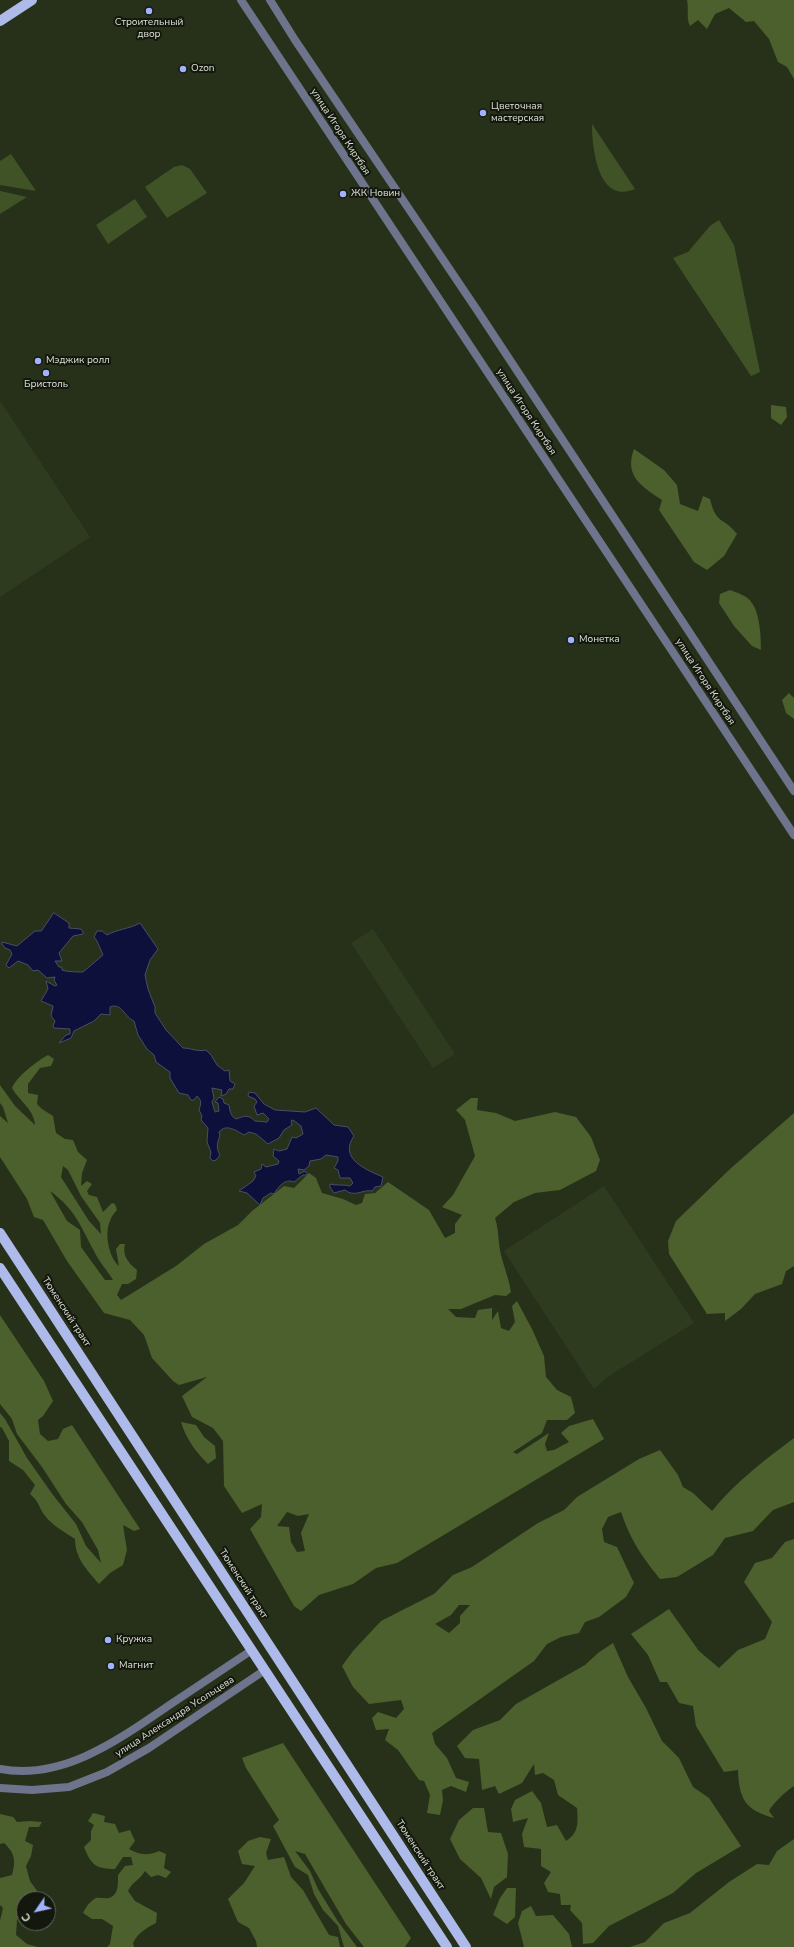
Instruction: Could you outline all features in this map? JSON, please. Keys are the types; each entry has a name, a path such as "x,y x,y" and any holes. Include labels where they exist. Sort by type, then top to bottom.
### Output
{"main road":[{"path":"0,21 32,0"},
{"name":"Тюменский тракт","path":"0,1233 466,1947"},
{"path":"0,1268 447,1947"}],"street":[{"name":"улица Игоря Киртбая","path":"241,0 794,835"},
{"name":"улица Игоря Киртбая","path":"270,0 295,40 477,310 794,791"},
{"name":"улица Александра Усольцева","path":"0,1769 35,1771 79,1760 144,1723 252,1650"},
{"name":"улица Александра Усольцева","path":"0,1788 32,1790 69,1787 108,1772 149,1748 265,1670"}],"shaded area":[{"path":"687,0 794,0 794,79 787,67 778,62 769,39 754,21 746,22 729,8 715,14 707,29 698,20 690,26 688,20"},
{"path":"592,124 635,189 623,192 613,189 605,182 596,159"},
{"path":"11,154 36,191 0,185 0,161"},
{"path":"182,165 190,169 207,193 167,218 145,187 174,167"},
{"path":"0,191 27,197 0,214"},
{"path":"135,199 147,217 108,244 96,225"},
{"path":"719,220 734,245 760,372 751,376 673,258 688,252 710,226"},
{"path":"0,401 90,537 0,597"},
{"path":"771,405 786,407 787,417 781,425 771,418"},
{"path":"634,449 664,470 677,485 680,504 698,511 703,496 710,499 712,507 718,517 737,534 724,556 707,570 694,562 659,510 662,500 647,490 636,479 631,466 631,458"},
{"path":"730,590 750,600 755,608 760,626 761,650 752,646 734,626 719,603 720,594"},
{"path":"789,693 794,698 794,719 786,713 782,700"},
{"path":"54,913 69,923 69,928 81,929 83,932 83,934 73,936 59,953 62,961 55,961 59,967 62,967 62,970 70,972 83,972 103,955 94,937 97,931 102,931 107,935 140,923 158,949 150,960 145,975 148,989 155,1007 155,1013 166,1030 183,1048 200,1051 206,1050 217,1065 225,1071 229,1070 230,1081 235,1084 233,1089 229,1089 226,1094 221,1096 222,1090 212,1088 214,1098 212,1102 215,1112 219,1111 218,1103 215,1102 219,1097 223,1099 224,1103 229,1105 231,1115 234,1118 236,1119 246,1116 255,1121 267,1122 269,1119 263,1113 257,1115 254,1106 257,1102 255,1099 248,1096 249,1092 255,1093 264,1104 275,1110 305,1112 316,1108 334,1125 348,1127 354,1136 350,1144 352,1157 356,1162 369,1171 383,1177 381,1186 375,1187 372,1191 352,1193 345,1190 334,1193 330,1187 330,1184 350,1186 353,1183 350,1178 340,1178 338,1170 334,1168 338,1161 338,1157 326,1155 321,1159 310,1161 309,1166 304,1170 298,1169 299,1174 305,1171 308,1175 303,1175 294,1182 285,1182 274,1194 271,1193 263,1198 260,1205 247,1193 239,1191 253,1181 256,1176 254,1172 261,1169 262,1164 266,1167 278,1164 279,1161 273,1156 274,1149 279,1151 287,1149 292,1137 296,1138 303,1134 301,1126 293,1120 291,1121 292,1125 284,1130 279,1138 268,1144 256,1134 249,1132 244,1135 232,1129 222,1129 219,1132 220,1136 217,1148 220,1155 213,1161 210,1158 211,1152 207,1142 208,1128 201,1120 202,1116 199,1110 201,1104 200,1099 197,1096 194,1100 191,1100 188,1095 179,1093 170,1078 170,1072 156,1062 154,1055 147,1049 138,1035 134,1021 120,1008 114,1006 110,1007 110,1015 101,1014 94,1021 74,1031 71,1038 59,1043 66,1035 70,1034 70,1029 54,1028 53,1026 55,1021 51,1016 53,1006 41,1001 48,989 46,981 55,986 57,985 54,980 55,977 47,978 38,970 33,971 28,965 18,961 9,968 6,965 12,954 10,950 5,948 2,944 2,942 17,946 35,931 41,931"},
{"path":"373,929 455,1054 433,1068 351,943"},
{"path":"48,1055 54,1059 51,1066 40,1068 28,1084 28,1093 38,1095 37,1104 53,1116 56,1133 65,1139 73,1140 78,1152 87,1160 82,1173 81,1186 87,1181 92,1184 87,1191 89,1195 97,1197 103,1212 112,1203 115,1204 117,1210 111,1218 107,1232 110,1251 115,1262 119,1266 116,1249 120,1244 125,1244 124,1252 126,1258 137,1270 136,1279 128,1284 122,1284 117,1295 121,1300 176,1266 204,1244 238,1225 252,1211 284,1186 294,1188 309,1173 316,1178 322,1193 343,1199 356,1205 362,1203 365,1194 375,1193 388,1182 429,1210 445,1238 455,1233 455,1224 462,1215 442,1207 453,1195 475,1156 465,1120 456,1110 471,1098 478,1098 477,1110 496,1113 515,1121 555,1112 576,1117 591,1137 600,1160 596,1171 560,1190 535,1193 514,1202 495,1218 501,1255 511,1292 506,1296 495,1295 461,1309 448,1309 456,1317 475,1318 478,1310 492,1308 492,1320 498,1311 501,1328 509,1331 515,1322 512,1306 517,1301 544,1356 546,1377 557,1390 571,1397 575,1413 567,1420 547,1420 542,1433 513,1452 517,1454 549,1433 545,1444 547,1451 554,1450 569,1442 561,1433 569,1426 593,1419 604,1439 397,1563 376,1568 353,1584 319,1595 301,1611 294,1606 250,1529 261,1517 262,1504 242,1513 224,1486 223,1441 213,1428 192,1417 182,1396 207,1377 179,1385 173,1381 152,1358 144,1335 130,1320 104,1313 67,1261 43,1220 34,1217 27,1199 0,1157 0,1116 8,1123 3,1107 0,1103 0,1085 15,1106 35,1125 32,1114 12,1088 22,1074","holes":["63,1166 68,1170 81,1196 100,1223 101,1234 89,1221 61,1177","50,1191 65,1204 81,1225 98,1259 113,1280 105,1280 81,1247 80,1230 67,1221","287,1512 298,1516 309,1514 301,1533 305,1551 297,1552 291,1542 289,1527 277,1526"]},
{"path":"794,1113 794,1266 786,1271 782,1284 755,1294 741,1309 725,1321 725,1313 707,1314 669,1254 668,1241 676,1221 730,1169"},
{"path":"604,1186 694,1323 609,1376 594,1389 504,1251"},
{"path":"0,1315 44,1381 53,1401 43,1416 38,1420 40,1434 48,1441 58,1439 63,1429 72,1425 140,1529 134,1531 123,1525 127,1550 123,1565 110,1573 99,1584 79,1558 75,1539 49,1521 30,1494 35,1485 23,1470 9,1461 9,1441 0,1427 0,1413 5,1419 27,1458 76,1524 86,1546 101,1563 98,1550 82,1522 66,1504 42,1467 17,1434 12,1419 0,1404"},
{"path":"181,1422 196,1425 204,1437 215,1446 216,1458 208,1464 199,1455 186,1434"},
{"path":"794,1438 794,1502 773,1510 753,1531 725,1538 713,1555 677,1577 660,1579 637,1547 621,1512 608,1517 602,1529 604,1542 617,1547 634,1583 626,1597 599,1617 585,1622 579,1633 561,1637 547,1644 534,1661 432,1733 435,1744 447,1758 456,1778 469,1782 466,1792 451,1786 442,1790 443,1800 440,1815 427,1813 430,1795 424,1781 419,1780 398,1750 385,1740 389,1729 376,1730 372,1718 378,1712 396,1718 404,1709 401,1700 369,1704 353,1687 342,1666 353,1651 381,1621 434,1594 453,1575 472,1567 538,1523 564,1510 577,1497 639,1459 660,1450 678,1475 683,1487 693,1493 712,1511 740,1481","holes":["459,1605 470,1605 460,1616 460,1623 449,1633 435,1624 451,1615"]},
{"path":"794,1539 794,1786 780,1797 769,1811 774,1818 756,1811 746,1802 740,1789 738,1770 724,1772 696,1726 693,1706 679,1703 667,1682 660,1682 648,1655 631,1634 669,1609 699,1651 719,1668 738,1650 765,1639 772,1622 744,1582 755,1563 772,1558 785,1542"},
{"path":"613,1643 628,1677 646,1708 662,1741 679,1758 693,1787 709,1798 741,1846 696,1873 673,1893 609,1926 593,1943 583,1944 582,1923 570,1910 571,1905 561,1905 560,1894 548,1892 544,1883 551,1872 541,1866 541,1849 524,1847 522,1834 528,1818 513,1822 511,1809 515,1800 532,1791 541,1803 547,1827 557,1825 566,1841 570,1838 577,1827 577,1808 558,1795 554,1780 543,1773 535,1775 534,1764 522,1783 499,1794 495,1786 482,1790 479,1759 465,1758 457,1746 473,1730 500,1720 516,1704 585,1665 598,1653"},
{"path":"283,1743 411,1938 405,1947 364,1947 346,1924 305,1854 295,1851 310,1871 318,1889 337,1920 357,1947 344,1947 338,1926 323,1910 314,1894 308,1875 295,1867 273,1826 279,1820 246,1768 242,1758"},
{"path":"473,1808 484,1808 488,1832 501,1833 508,1854 507,1877 494,1887 491,1899 481,1878 460,1859 450,1839 459,1820"},
{"path":"93,1813 105,1816 104,1822 115,1824 119,1833 130,1830 135,1841 129,1849 137,1853 144,1854 151,1854 159,1851 166,1854 164,1868 171,1872 166,1878 158,1875 151,1877 145,1871 128,1891 135,1901 157,1913 156,1923 137,1936 133,1943 134,1947 107,1947 110,1944 113,1926 102,1919 92,1919 83,1913 91,1901 96,1898 109,1898 115,1894 118,1875 125,1866 133,1865 131,1857 123,1857 115,1869 99,1867 92,1862 84,1847 91,1840 91,1831 94,1825 88,1821"},
{"path":"0,1814 13,1817 17,1822 42,1822 39,1827 29,1827 25,1841 33,1845 31,1856 26,1866 30,1881 37,1891 16,1891 16,1935 27,1944 38,1947 0,1947 0,1921 3,1908 0,1905 0,1878 12,1875 14,1858 4,1843 0,1844"},
{"path":"260,1837 271,1839 266,1853 268,1860 284,1857 291,1877 303,1890 329,1935 338,1937 340,1947 257,1947 256,1941 249,1928 238,1922 228,1899 244,1883 255,1866 242,1864 238,1851 248,1841"},
{"path":"794,1839 794,1947 630,1947 645,1942 664,1923 690,1913 729,1882 757,1864 769,1865 777,1851"},
{"path":"507,1888 516,1888 515,1917 507,1924 493,1915 500,1898"},
{"path":"531,1906 536,1916 553,1915 569,1934 572,1947 524,1947 518,1923 522,1911"}],"place":[{"name":"Строительный двор","path":"149,11"},
{"name":"Ozon","path":"183,69"},
{"name":"Цветочная мастерская","path":"483,113"},
{"name":"ЖК Новин","path":"343,194"},
{"name":"Мэджик ролл","path":"38,361"},
{"name":"Бристоль","path":"46,373"},
{"name":"Монетка","path":"571,640"},
{"name":"Кружка","path":"108,1640"},
{"name":"Магнит","path":"111,1666"}]}
